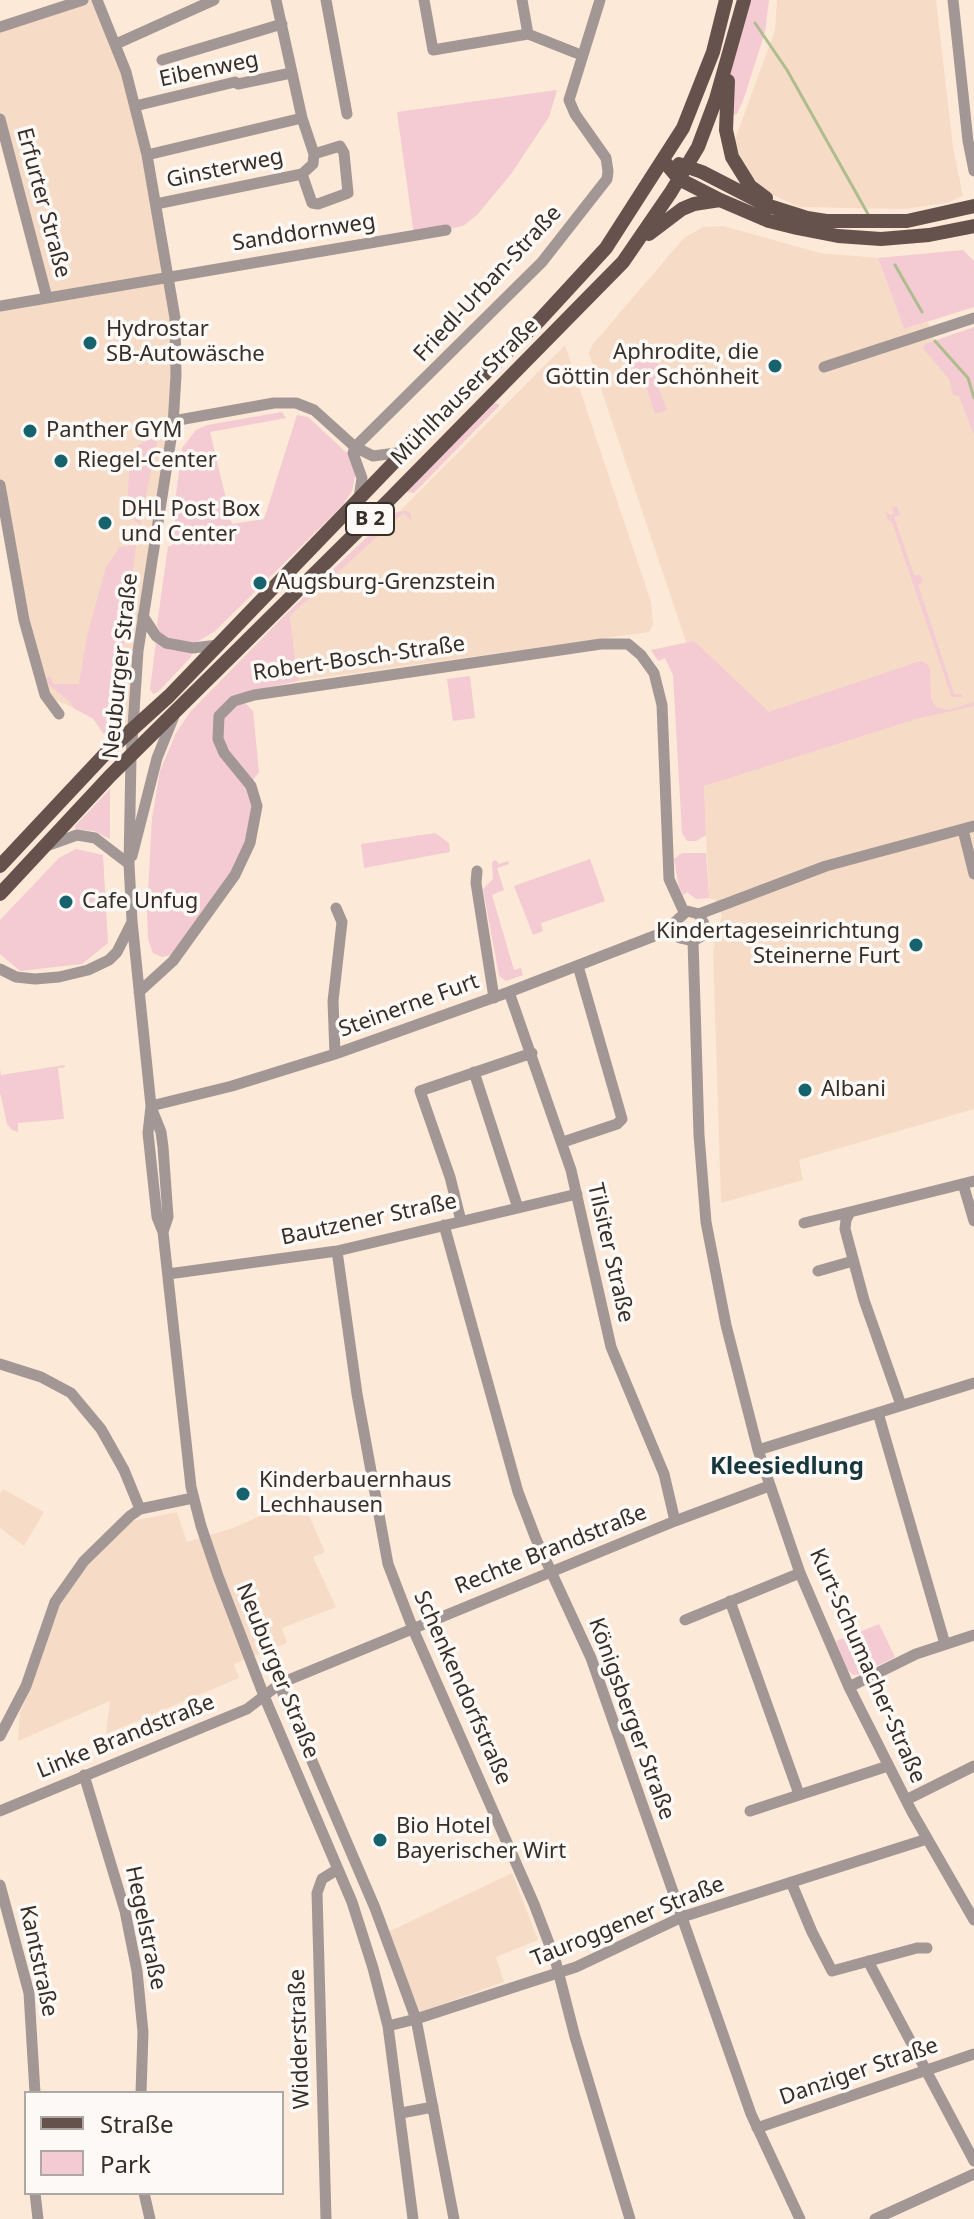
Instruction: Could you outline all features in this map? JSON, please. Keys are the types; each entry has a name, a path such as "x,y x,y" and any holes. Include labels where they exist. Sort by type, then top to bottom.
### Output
{"main road":[{"name":"Mühlhauser Straße","path":"133,730 404,452 579,279 624,222 683,128 713,52 726,0"},
{"name":"Mühlhauser Straße","path":"131,757 389,500 597,289 634,247 684,172 716,99 744,0"},
{"path":"729,57 726,130 732,157 750,186 790,213"},
{"path":"663,160 684,172 747,197 790,213 826,221 883,223 930,218 974,206"},
{"path":"684,172 720,200 769,221 838,236 910,238 974,226"},
{"path":"634,247 682,209 720,200"},
{"name":"B 2","path":"0,866 105,754 133,730"},
{"name":"B 2","path":"0,894 131,757"}],"street":[{"path":"0,27 83,0"},
{"name":"Neuburger Straße","path":"97,0 116,44 147,155 169,276 176,340 173,421 143,616 131,757 129,864 151,1106 162,1138 168,1217 163,1232 193,1498 209,1551 264,1696 357,1916 388,2026 413,2219"},
{"path":"116,44 214,0"},
{"name":"Ginsterweg","path":"156,204 302,174 313,164 314,154 302,118 276,0"},
{"path":"326,0 347,114"},
{"path":"424,0 433,50 528,34 576,53"},
{"path":"522,0 528,34"},
{"name":"Friedl-Urban-Straße","path":"355,447 542,262 607,179 606,158 575,114 569,100 600,0"},
{"path":"953,0 974,171"},
{"path":"162,60 282,24"},
{"name":"Eibenweg","path":"135,106 235,82 238,84 291,73"},
{"path":"147,155 302,118"},
{"name":"Erfurter Straße","path":"0,119 47,298"},
{"name":"Ginsterweg","path":"302,174 312,203 318,204 348,193 344,153 340,146 314,154"},
{"name":"Sanddornweg","path":"0,306 446,230"},
{"path":"824,367 974,318"},
{"path":"173,421 274,403 296,403 322,416 355,447 379,457 404,452"},
{"path":"355,447 353,453 362,478 359,498"},
{"path":"0,485 24,620 45,695 59,714"},
{"path":"143,616 156,636 166,643 193,648 218,645"},
{"name":"Robert-Bosch-Straße","path":"139,992 173,961 235,875 250,843 257,806 251,786 224,753 218,739 219,716 234,701 254,695 612,642 628,644 654,673 662,705 669,879 684,912"},
{"path":"43,848 70,836 84,835 106,844 129,864 157,758 176,712"},
{"path":"699,914 826,866 968,828 974,874"},
{"path":"477,871 476,883 494,998"},
{"path":"335,1054 333,1001 342,922 336,908"},
{"path":"684,912 699,914 704,921 704,931 693,941 680,938 675,928 678,917 684,912"},
{"path":"0,969 16,977 35,979 88,970 109,960 117,952 132,921"},
{"name":"Steinerne Furt","path":"151,1106 232,1086 335,1054 494,998 675,928"},
{"name":"Kurt-Schumacher-Straße","path":"693,941 699,1135 706,1222 726,1325 758,1450 800,1573 849,1687 906,1800 974,1920"},
{"path":"563,1142 617,1124 622,1119 578,966"},
{"name":"Tilsiter Straße","path":"509,992 563,1142 611,1347 664,1474 675,1521"},
{"path":"461,1221 450,1177 420,1091 532,1053"},
{"path":"474,1072 518,1208"},
{"path":"804,1223 968,1182 974,1221"},
{"name":"Bautzener Straße","path":"168,1274 337,1251 577,1194"},
{"path":"850,1212 845,1229 853,1261 901,1405"},
{"name":"Königsberger Straße","path":"444,1225 518,1492 591,1658 757,2128 800,2219"},
{"name":"Schenkendorfstraße","path":"337,1251 357,1394 388,1564 413,1629 534,1904 630,2219"},
{"path":"818,1271 853,1261"},
{"path":"0,1364 41,1377 71,1393 101,1429 124,1470 140,1509"},
{"path":"758,1450 974,1383"},
{"path":"878,1413 945,1644"},
{"name":"Rechte Brandstraße","path":"264,1696 279,1684 675,1521 769,1486"},
{"path":"0,1736 26,1686 55,1602 84,1561 140,1509 193,1498"},
{"path":"685,1620 800,1573"},
{"path":"730,1601 799,1794"},
{"path":"849,1687 916,1654 974,1635"},
{"name":"Neuburger Straße","path":"279,1684 375,1908 416,2019 454,2219"},
{"name":"Linke Brandstraße","path":"0,1811 247,1709 264,1696"},
{"path":"750,1811 888,1766"},
{"path":"906,1800 974,1766"},
{"name":"Hegelstraße","path":"84,1775 123,1903 137,1971 143,2032 141,2091"},
{"name":"Tauroggener Straße","path":"388,2026 576,1967 682,1917 927,1839"},
{"name":"Widderstraße","path":"326,2219 317,1893 322,1879 338,1869"},
{"path":"791,1882 832,1971 927,1948"},
{"name":"Kantstraße","path":"0,1885 29,1993 35,2091"},
{"path":"868,1961 974,2161"},
{"name":"Danziger Straße","path":"757,2128 974,2054"},
{"path":"401,2113 433,2107"},
{"path":"875,2219 974,2174"},
{"path":"35,2195 38,2219"},
{"path":"144,2195 150,2219"}],"shaded area":[{"path":"83,0 97,0 116,44 169,276 176,375 133,730 104,735 86,714 45,695 0,485 0,306 46,298 0,118 0,27"},
{"path":"777,0 936,0 953,147 963,196 947,203 904,209 798,207 767,192 744,169 734,142 775,30"},
{"path":"723,226 820,253 878,258 904,329 928,322 937,349 974,405 974,1109 799,1160 803,1180 721,1203 713,951 722,915 716,900 709,898 704,786 731,776 589,353 593,344 684,238 703,227"},
{"path":"565,345 651,602 653,625 649,632 298,681 290,616 363,548"},
{"path":"3,1489 44,1512 24,1546 0,1528 0,1494"},
{"path":"296,1500 302,1513 307,1511 325,1552 313,1557 336,1607 282,1628 287,1643 234,1664 239,1678 106,1734 110,1701 18,1741 20,1712 58,1603 88,1560 132,1521 177,1512 187,1542 233,1528"},
{"path":"512,1873 538,1940 496,1957 504,1982 420,2012 388,1932"}],"green space":[{"path":"744,0 769,0 765,32 744,98 737,114 732,115 729,57"},
{"path":"557,90 549,117 511,174 477,215 463,226 414,235 397,112"},
{"path":"963,250 974,261 974,307 904,329 878,258"},
{"path":"974,327 974,435 959,396 953,395 949,379 923,348 925,344"},
{"path":"643,344 649,363 657,361 661,373 655,379 667,410 655,414 644,379 635,381 625,349"},
{"path":"495,403 500,405 414,493 405,492"},
{"path":"282,412 286,418 210,432 232,524 264,519 297,415 308,417 349,455 356,471 352,491 342,506 215,631 195,643 176,643 161,634 157,625 168,546 172,546 182,448 196,430 207,425"},
{"path":"158,437 140,525 129,516 127,507 129,473 137,447"},
{"path":"897,506 900,515 894,517 914,575 921,575 923,582 918,585 954,694 962,694 962,697 951,695 892,522 888,520 885,510 889,515 894,514 892,508"},
{"path":"406,511 410,512 412,521 403,513 290,616 298,681 265,688 245,703 253,711 259,772 248,787 254,806 247,842 232,874 180,947 171,955 162,957 153,953 148,939 147,910 152,818 160,771 176,733 191,711 283,617 387,518"},
{"path":"136,545 116,712 104,734 94,719 75,709 49,685 46,678 50,676 53,684 79,684 87,636 106,567 120,547"},
{"path":"694,641 769,712 920,661 930,669 931,699 936,707 949,710 974,702 974,706 916,719 704,786 706,835 696,841 687,841 682,833 673,675 665,658 658,661 651,650"},
{"path":"156,642 192,653 153,694 150,689"},
{"path":"470,676 475,718 453,721 447,679"},
{"path":"110,789 110,839 94,831 75,829 75,826"},
{"path":"435,833 449,843 450,852 364,868 361,844"},
{"path":"76,849 103,855 108,943 82,964 20,971 0,954 0,920 59,858"},
{"path":"682,853 706,853 709,898 696,899 687,892 683,895 674,859"},
{"path":"590,859 605,901 541,923 543,931 533,935 514,886"},
{"path":"496,860 499,864 508,861 509,864 497,868 504,890 492,895 514,970 521,968 523,975 506,981 499,976 483,889 493,879 492,862"},
{"path":"65,1065 58,1068 64,1119 18,1123 18,1132 12,1130 7,1124 0,1092 0,1069 1,1075"},
{"path":"879,1624 895,1657 853,1675 847,1669 836,1641"}],"waterway":[{"path":"755,23 787,70 868,214"},
{"path":"895,265 922,312"},
{"path":"935,341 968,378 974,398"}],"place":[{"name":"Hydrostar SB-Autowäsche","path":"90,343"},
{"name":"Aphrodite, die Göttin der Schönheit","path":"775,366"},
{"name":"Panther GYM","path":"30,431"},
{"name":"Riegel-Center","path":"61,461"},
{"name":"DHL Post Box und Center","path":"105,523"},
{"name":"Augsburg-Grenzstein","path":"260,583"},
{"name":"Cafe Unfug","path":"66,902"},
{"name":"Kindertageseinrichtung Steinerne Furt","path":"916,945"},
{"name":"Albani","path":"805,1090"},
{"name":"Kinderbauernhaus Lechhausen","path":"243,1494"},
{"name":"Bio Hotel Bayerischer Wirt","path":"380,1840"}],"district":[{"name":"Kleesiedlung","path":"787,1467"}]}
